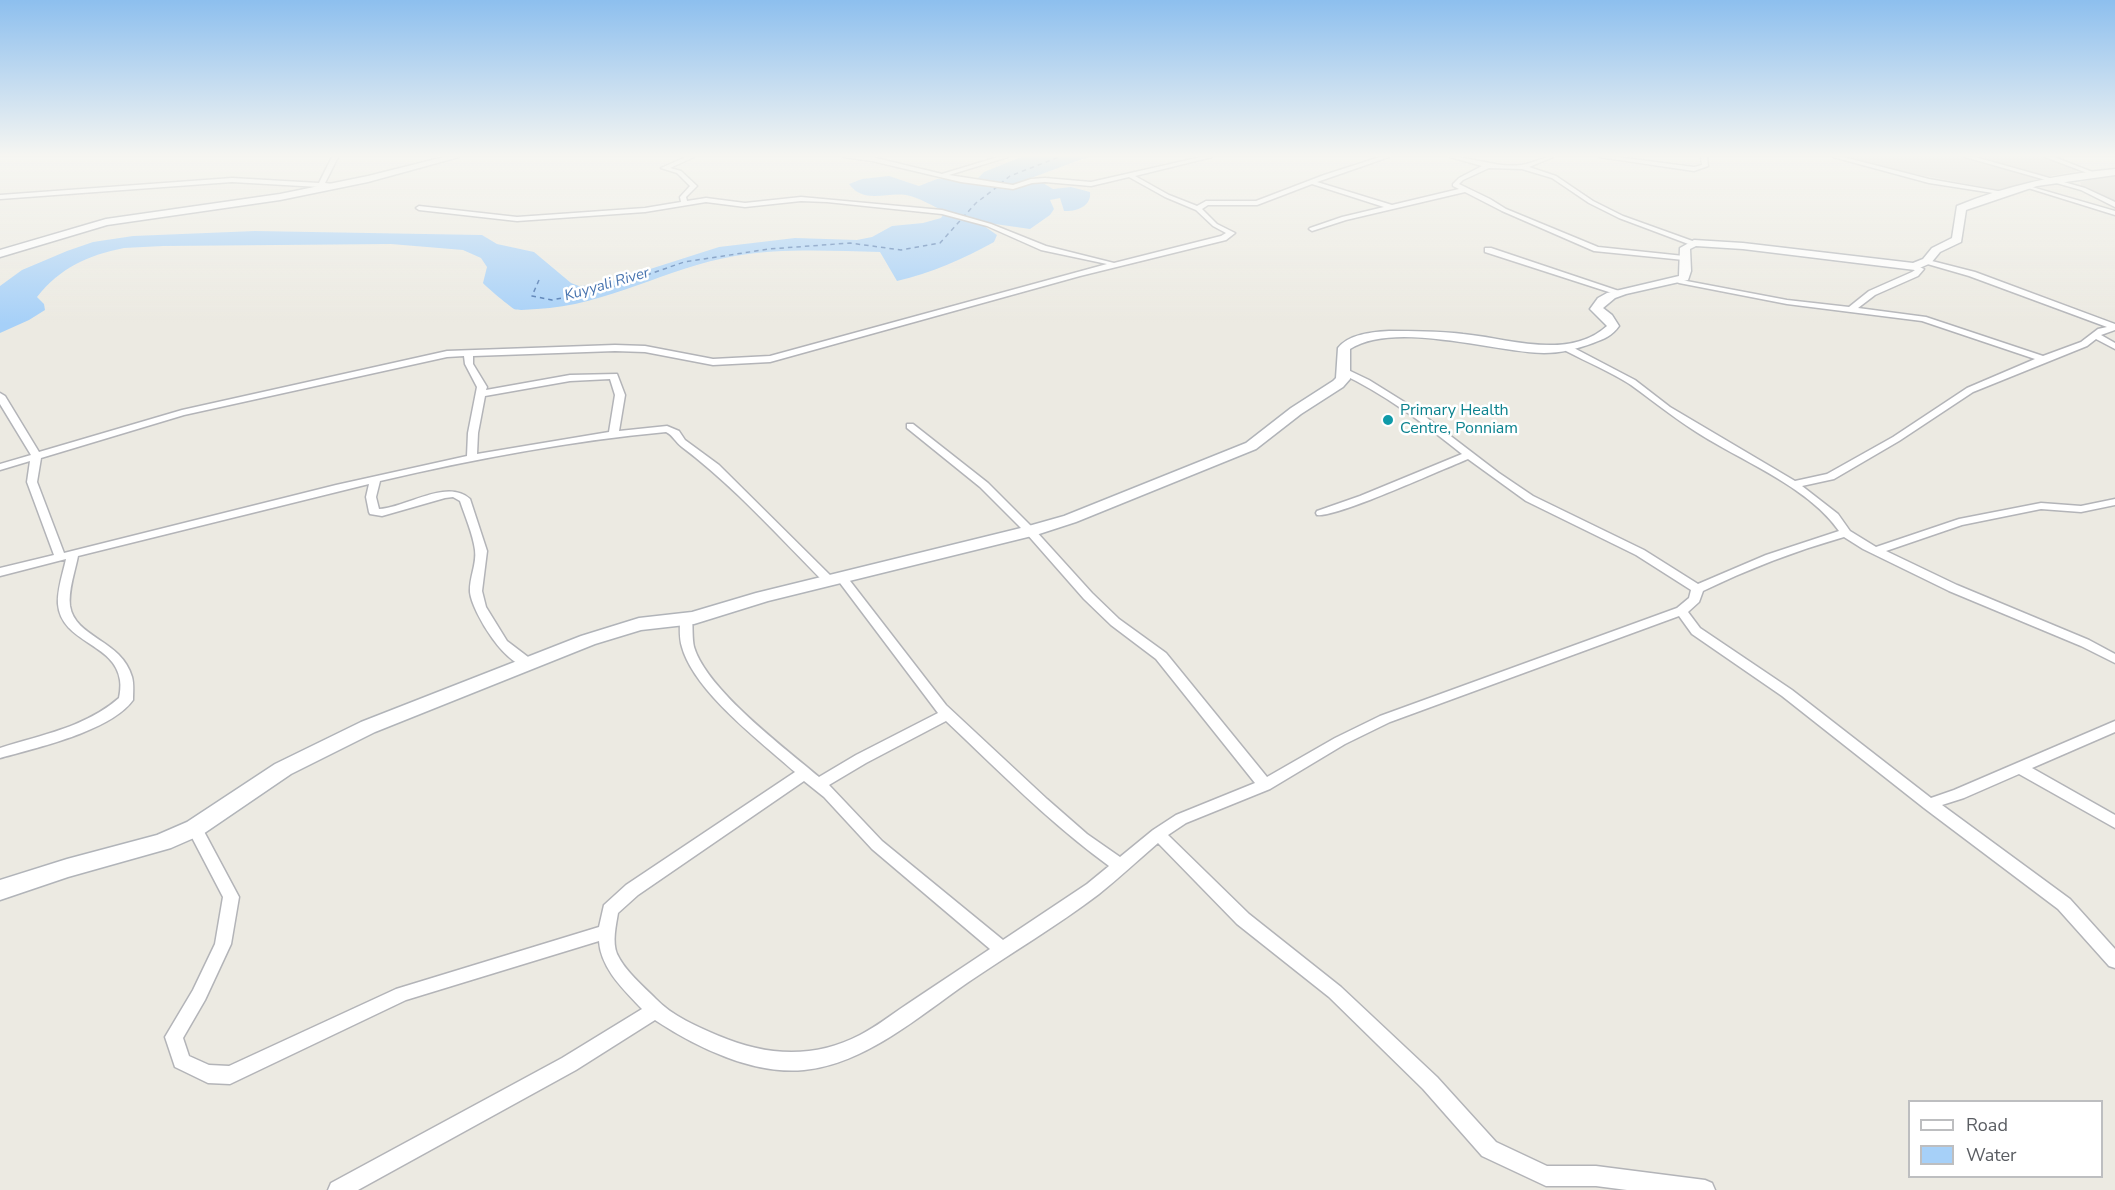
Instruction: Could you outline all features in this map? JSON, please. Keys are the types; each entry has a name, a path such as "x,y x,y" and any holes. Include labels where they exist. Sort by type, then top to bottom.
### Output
{"main road":[{"path":"0,254 106,222 179,213"},
{"path":"0,890 67,868 163,842 195,828 283,769 368,727 527,663 639,624 686,619 943,551 1030,531 1140,492 1251,446 1296,411 1343,379 1344,348 1353,342 1368,337 1434,335 1471,338 1509,346 1545,350 1569,349 1609,331 1613,326 1608,318 1596,309 1598,303 1618,292 1679,281 1684,278 1688,270 1683,258 1684,248 1694,243 1921,264 1936,249 1957,240 1961,213"}],"street":[{"path":"459,213 517,219 609,213"},
{"path":"944,213 989,225 1044,248 1116,265"},
{"path":"0,467 182,413 416,360 468,353 615,348 645,349 713,362 770,359 1223,238 1231,233 1215,225 1202,213"},
{"path":"1312,229 1367,213"},
{"path":"1510,213 1597,249 1683,258"},
{"path":"1612,213 1694,243"},
{"path":"1488,250 1618,292"},
{"path":"1850,311 1872,293 1916,274 1921,264 1972,274 2115,327"},
{"path":"1679,281 1730,293 1850,311 1923,319 2043,359"},
{"path":"1793,484 1830,477 1896,439 1970,390 2084,344 2101,331 2115,327"},
{"path":"2096,336 2115,346"},
{"path":"1569,349 1632,381 1675,414 1793,484 1834,516 1846,533 1876,552 1953,588 2085,643 2115,659"},
{"path":"468,353 469,364 482,387 473,432 472,458"},
{"path":"1343,371 1383,392 1517,491 1598,535 1667,568 1697,589"},
{"path":"480,394 539,382 614,376 620,395 614,434"},
{"path":"0,396 19,434 36,455 32,482 66,555 64,606 70,624 108,649 120,661 127,675 126,700 117,709 77,728 0,753"},
{"path":"910,426 984,485 1115,622 1161,656 1265,785"},
{"path":"0,572 375,479 472,458 614,434 667,429 676,433 681,442 715,467 836,580 948,714 1042,803 1082,838 1120,866"},
{"path":"1321,513 1469,455"},
{"path":"375,479 371,497 374,512 382,513 444,495 454,494 465,499 481,551 476,591 480,607 502,644 527,663"},
{"path":"1876,552 1959,522 2041,506 2081,509 2115,502"},
{"path":"1697,589 1746,565 1790,549 1846,533"},
{"path":"805,773 632,890 610,910 607,932 609,954 654,1010 680,1027 744,1054 796,1062 834,1054 867,1041 1093,889 1158,834 1181,819 1265,785 1340,741 1385,719 1681,610 1695,599 1697,589"},
{"path":"1681,610 1696,631 1787,693 1929,804 2064,904 2115,961"},
{"path":"686,619 688,648 702,673 731,705 819,784 877,845 1003,950"},
{"path":"819,784 948,714"},
{"path":"1929,804 1959,794 2115,726"},
{"path":"2019,767 2115,822"},
{"path":"195,828 231,897 223,944 199,995 174,1037 181,1061 208,1074 230,1075 402,994 607,932"},
{"path":"1158,834 1243,919 1335,992 1430,1083 1489,1149 1546,1176 1596,1176 1705,1190"},
{"path":"338,1190 569,1064 654,1010"}],"water":[{"name":"Kuyyali River","path":"945,213 1052,213 1030,229 988,223 984,226 997,235 994,242 947,265 897,281 880,252 771,252 710,261 588,301 525,310 514,309 485,285 483,283 487,267 481,258 463,250 391,244 124,248 87,259 65,271 37,297 44,304 45,310 0,333 0,286 22,270 67,251 93,242 133,236 255,231 482,235 497,244 534,252 571,283 579,286 600,285 719,247 795,238 857,240 872,237 892,226 923,223 941,218"}],"ferry route":[{"path":"539,280 532,296 552,300 607,289 684,262 769,249 850,243 901,250 940,243 967,213"}],"place":[{"name":"Primary Health Centre, Ponniam","path":"1388,420"}]}
